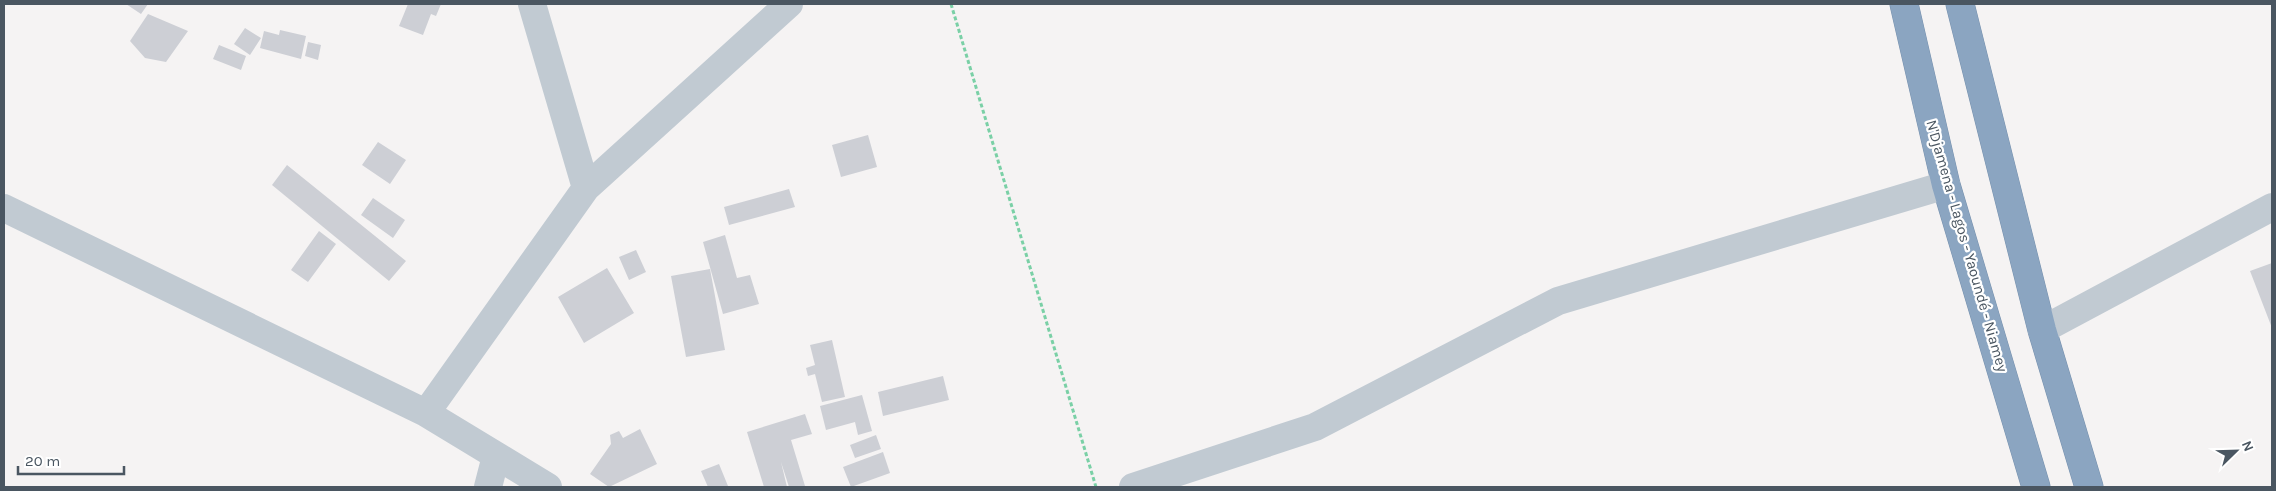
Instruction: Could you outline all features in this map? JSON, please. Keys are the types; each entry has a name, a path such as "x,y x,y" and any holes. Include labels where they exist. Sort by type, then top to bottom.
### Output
{"highway":[{"name":"N'Djamena - Lagos - Yaoundé - Niamey","path":"1904,4 1946,185 2036,487"},
{"path":"1960,4 2042,330 2089,487"}],"street":[{"path":"532,4 586,188"},
{"path":"426,413 586,188 789,4"},
{"path":"1133,487 1315,426 1558,301 1946,185"},
{"path":"2042,330 2272,207"},
{"path":"4,208 426,413 548,487"},
{"path":"488,487 496,456"}],"path":[{"path":"951,4 1096,487"}],"building":[{"path":"126,4 148,4 141,14"},
{"path":"408,4 441,4 436,16 431,14 423,35 399,26"},
{"path":"148,14 188,31 166,62 145,58 130,41"},
{"path":"245,28 261,38 250,55 234,44"},
{"path":"280,30 306,36 301,59 260,48 264,31 279,35"},
{"path":"308,42 321,45 318,60 305,56"},
{"path":"219,45 246,56 241,70 213,59"},
{"path":"868,135 877,167 841,177 832,145"},
{"path":"378,142 406,160 390,184 362,165"},
{"path":"287,165 406,261 389,281 272,185"},
{"path":"789,189 795,207 729,225 724,207"},
{"path":"373,198 405,220 393,238 361,215"},
{"path":"319,231 336,244 308,282 291,270"},
{"path":"725,235 737,278 750,275 759,304 723,314 703,242"},
{"path":"636,250 646,272 629,280 619,257"},
{"path":"2272,263 2272,328 2250,271"},
{"path":"607,268 634,313 584,343 558,297"},
{"path":"710,269 725,350 686,357 671,276"},
{"path":"832,340 845,397 822,402 815,374 808,376 806,368 815,365 810,345"},
{"path":"943,376 949,400 883,416 878,392"},
{"path":"862,395 872,431 858,435 855,422 826,430 820,406"},
{"path":"805,414 812,434 791,440 805,486 789,487 781,462 787,487 764,487 747,432"},
{"path":"640,429 657,464 609,487 590,474 611,444 610,435 619,431 623,438"},
{"path":"876,435 881,449 855,458 850,445"},
{"path":"883,452 890,473 851,487 843,467"},
{"path":"719,464 728,486 708,487 701,471"}]}
